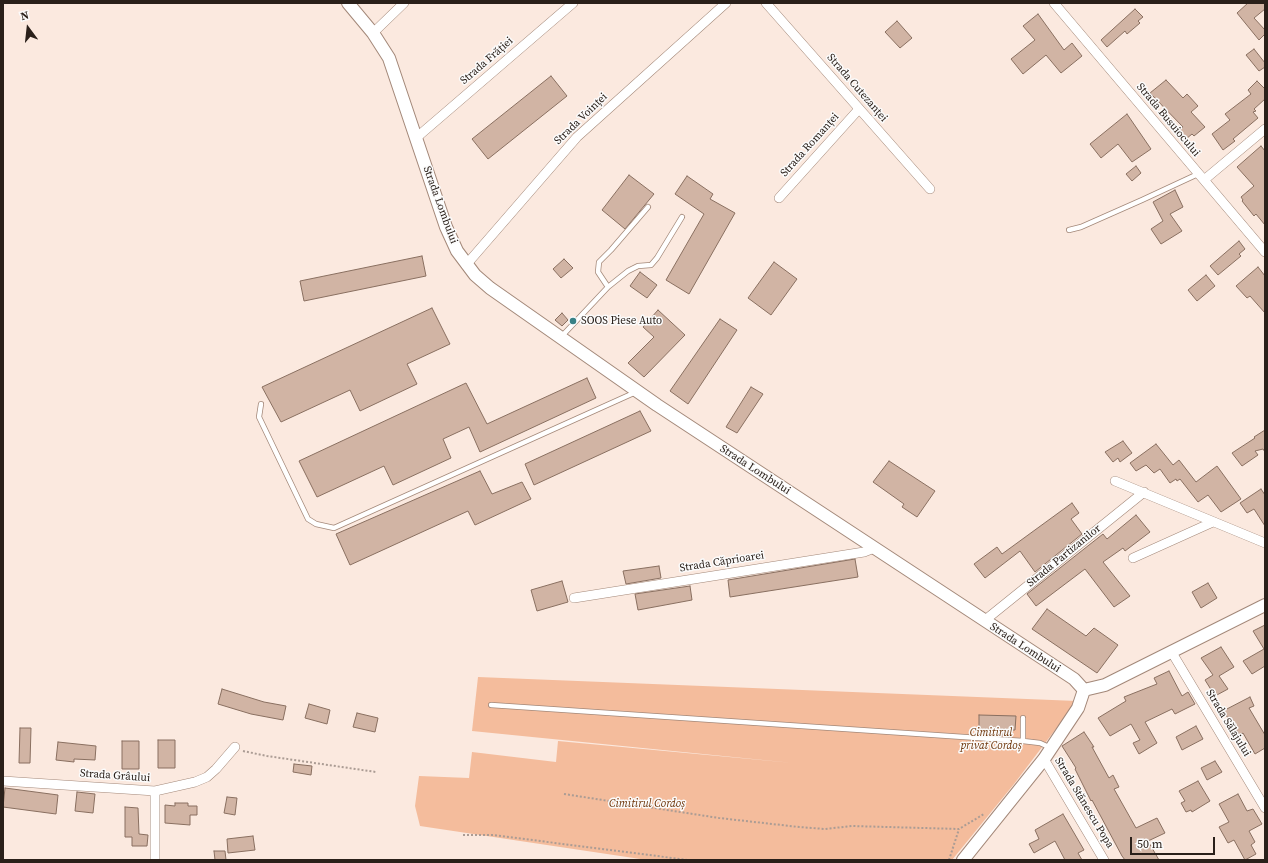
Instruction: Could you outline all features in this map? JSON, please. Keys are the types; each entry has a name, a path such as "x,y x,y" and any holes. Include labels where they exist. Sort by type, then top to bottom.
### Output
{"street":[{"name":"Strada Lombului","path":"348,3 373,33 389,58 446,228 457,251 466,265 490,288 637,392 1074,679 1084,690"},
{"path":"373,33 404,3"},
{"name":"Strada Frăției","path":"416,138 573,3"},
{"name":"Strada Voinței","path":"466,265 577,137 726,3"},
{"name":"Strada Cutezanței","path":"766,3 930,189"},
{"name":"Strada Busuiocului","path":"1054,3 1265,252"},
{"name":"Strada Romanței","path":"779,198 859,109"},
{"path":"1201,177 1265,129"},
{"path":"1115,481 1265,543"},
{"name":"Strada Partizanilor","path":"984,621 1144,492"},
{"path":"1133,558 1213,522"},
{"name":"Strada Căprioarei","path":"574,598 857,554 874,548"},
{"path":"963,860 1008,806 1052,748 1078,708 1084,690 1105,685 1171,651 1265,606"},
{"name":"Strada Sălajului","path":"1171,651 1265,808"},
{"name":"Strada Grâului","path":"3,781 155,791 195,782 207,777 216,770 235,747"},
{"name":"Strada Stănescu Popa","path":"1044,759 1104,860"},
{"path":"155,791 155,860"}],"lane":[{"path":"1069,230 1201,177"},
{"path":"608,286 598,272 599,262 648,207"},
{"path":"561,337 608,286 628,271 638,266 651,265 657,258 682,217"},
{"path":"261,404 259,417 308,520 316,524 334,528 637,392"},
{"path":"491,705 1023,741 1040,743 1052,748"},
{"path":"1023,718 1023,741"}],"path":[{"path":"235,747 249,753 376,772"},
{"path":"564,794 712,817 825,829 852,826 960,829 990,810 1008,806"},
{"path":"949,860 960,829"},
{"path":"463,835 493,835 688,860"}],"green space":[{"path":"478,677 1077,701 1014,784 952,860 647,860 420,826 415,806 419,776 469,778 472,752 556,762 558,741 793,763 472,731"}],"building":[{"path":"1248,3 1265,3 1265,9 1254,18 1265,30 1265,34 1259,40 1237,13"},
{"path":"1135,9 1143,17 1138,21 1140,23 1127,34 1125,31 1107,47 1101,40"},
{"path":"1038,14 1064,50 1072,43 1082,56 1061,73 1046,55 1023,74 1011,59 1035,40 1023,26"},
{"path":"897,21 912,38 900,48 885,32"},
{"path":"1254,49 1265,63 1265,67 1259,71 1246,55"},
{"path":"551,76 567,96 488,159 472,139"},
{"path":"1166,80 1183,98 1187,94 1198,106 1191,112 1205,127 1194,136 1192,134 1186,139 1178,131 1183,127 1150,93"},
{"path":"1257,81 1265,89 1265,99 1254,109 1256,111 1253,112 1258,118 1233,139 1235,141 1223,150 1212,134 1230,120 1225,114 1251,94 1248,90"},
{"path":"1127,114 1151,149 1132,162 1118,144 1101,158 1090,144"},
{"path":"1261,146 1265,151 1265,225 1256,214 1254,216 1242,201 1243,200 1241,197 1254,186 1237,167"},
{"path":"1136,166 1141,173 1132,181 1126,174"},
{"path":"629,175 654,194 625,229 602,210"},
{"path":"687,176 713,194 710,199 735,213 689,294 666,280 704,214 675,194"},
{"path":"1175,190 1183,207 1170,214 1182,231 1161,244 1151,229 1163,221 1153,202"},
{"path":"1239,241 1245,249 1239,254 1241,256 1218,275 1210,266"},
{"path":"422,256 426,276 304,301 300,281"},
{"path":"564,259 573,268 561,278 553,269"},
{"path":"774,262 797,279 771,315 748,298"},
{"path":"1258,267 1265,276 1265,313 1250,296 1247,298 1236,286"},
{"path":"640,272 657,285 647,298 630,286"},
{"path":"1206,275 1215,286 1197,301 1188,290"},
{"path":"432,308 450,344 407,364 417,384 360,411 350,390 281,422 262,387"},
{"path":"658,310 685,335 644,377 628,363 654,337 643,327"},
{"path":"562,313 568,320 562,326 555,320"},
{"path":"720,319 737,330 688,404 670,391"},
{"path":"587,378 596,398 480,452 469,427 443,439 451,458 393,485 384,466 317,497 299,461 466,383 487,424"},
{"path":"751,387 763,394 737,433 726,427"},
{"path":"640,411 651,431 534,485 525,464"},
{"path":"1265,430 1265,452 1263,449 1255,451 1258,455 1242,466 1232,453"},
{"path":"1123,441 1132,453 1120,462 1118,458 1113,462 1105,452"},
{"path":"1156,444 1173,465 1179,460 1196,482 1217,466 1241,499 1221,512 1208,495 1198,502 1180,479 1177,481 1176,479 1170,483 1160,469 1154,473 1146,465 1136,471 1130,463"},
{"path":"889,461 935,491 917,517 902,507 904,504 873,482"},
{"path":"480,471 492,494 522,482 531,499 475,525 468,511 350,565 336,534"},
{"path":"1261,489 1265,495 1265,526 1254,509 1247,513 1240,503"},
{"path":"1072,503 1079,513 1071,519 1082,534 1035,572 1020,551 985,578 974,564 997,547 1002,554"},
{"path":"1136,515 1150,532 1125,551 1123,548 1103,562 1130,596 1114,607 1085,569 1036,606 1027,594 1103,534 1107,539"},
{"path":"855,559 858,577 730,597 728,580"},
{"path":"659,566 661,578 626,584 623,571"},
{"path":"562,581 568,602 537,611 531,590"},
{"path":"1208,583 1217,598 1201,608 1192,592"},
{"path":"690,586 692,600 638,610 635,594"},
{"path":"1047,609 1086,636 1094,628 1118,645 1097,673 1032,629"},
{"path":"1265,625 1265,666 1252,674 1243,661 1264,649 1253,631"},
{"path":"1221,647 1234,667 1219,676 1228,689 1215,696 1205,680 1213,675 1201,658"},
{"path":"1169,671 1182,696 1188,692 1195,704 1175,714 1172,709 1145,722 1157,743 1139,754 1133,743 1140,740 1131,724 1110,736 1098,718 1126,701 1124,697 1157,684 1154,678"},
{"path":"222,689 264,702 286,706 283,720 251,714 218,704"},
{"path":"1250,697 1254,706 1249,708 1265,735 1265,748 1255,754 1243,733 1240,735 1223,711"},
{"path":"309,704 330,710 327,724 305,718"},
{"path":"357,713 378,718 375,732 353,727"},
{"path":"979,715 1016,716 1015,730 1007,730 1007,735 990,735 991,730 979,730"},
{"path":"1196,726 1203,739 1182,750 1176,737"},
{"path":"20,728 31,728 30,763 19,763"},
{"path":"1084,732 1094,747 1092,747 1109,778 1113,775 1119,787 1114,789 1136,828 1157,818 1165,833 1148,841 1159,860 1125,860 1122,856 1092,800 1091,801 1075,769 1076,768 1062,746"},
{"path":"158,740 175,740 175,768 158,768"},
{"path":"122,741 139,741 139,769 122,769"},
{"path":"58,742 96,746 95,760 74,759 74,762 56,760"},
{"path":"1215,761 1222,772 1207,780 1201,768"},
{"path":"294,764 312,766 311,775 293,772"},
{"path":"1198,781 1210,801 1192,812 1191,810 1186,812 1181,803 1185,801 1179,791"},
{"path":"5,788 58,795 56,814 3,807"},
{"path":"77,792 95,794 93,813 75,811"},
{"path":"1238,794 1247,811 1253,809 1262,824 1249,831 1255,842 1251,845 1256,854 1245,860 1234,840 1228,843 1219,827 1229,822 1219,804"},
{"path":"227,797 237,798 235,815 224,813"},
{"path":"175,803 188,803 188,806 197,806 197,815 190,815 190,825 165,823 165,805 175,806"},
{"path":"125,807 138,808 139,834 148,835 147,846 132,846 132,837 125,837"},
{"path":"1063,814 1084,850 1078,853 1082,860 1065,860 1055,841 1034,853 1029,844 1039,839 1035,830"},
{"path":"253,836 255,850 228,853 227,839"},
{"path":"214,851 225,851 226,860 215,860"}],"place":[{"name":"SOOS Piese Auto","path":"573,321"}],"park label":[{"name":"Cimitirul privat Cordoș","path":"991,739"},
{"name":"Cimitirul Cordoș","path":"647,804"}]}
